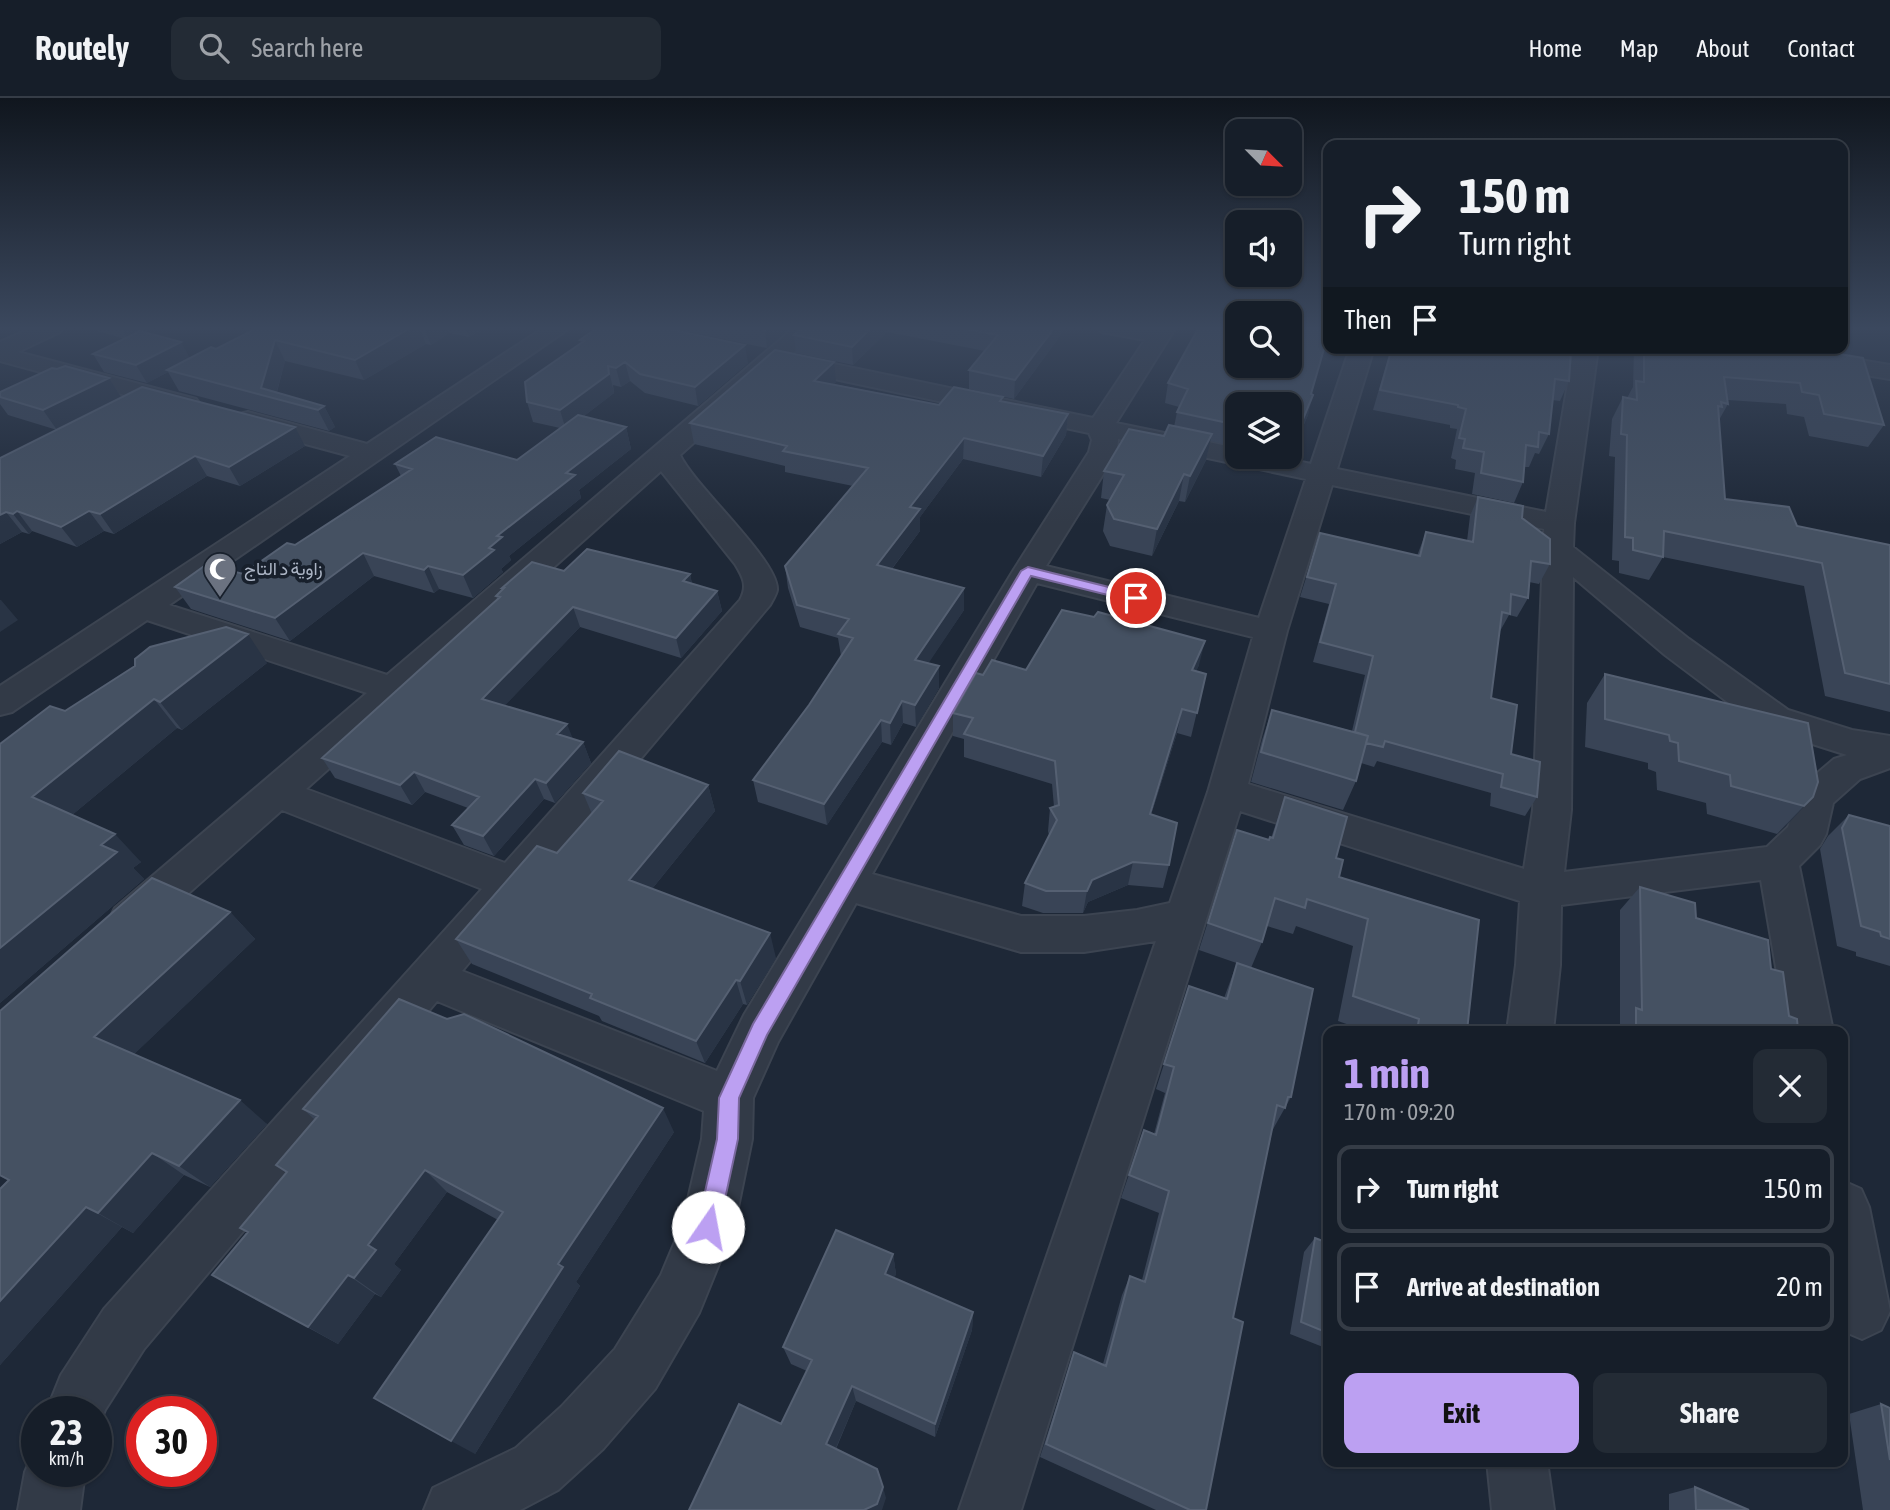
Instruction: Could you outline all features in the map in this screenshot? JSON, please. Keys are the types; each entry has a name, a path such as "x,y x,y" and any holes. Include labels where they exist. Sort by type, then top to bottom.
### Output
{"street":[{"path":"146,393 371,453"},
{"path":"0,703 461,393"},
{"path":"102,945 665,452 722,393"},
{"path":"933,393 1225,454"},
{"path":"1100,428 1122,393"},
{"path":"990,1510 1227,792 1271,631 1348,393"},
{"path":"1531,1026 1538,964 1541,891 1552,810 1559,537 1580,393"},
{"path":"116,412 150,394"},
{"path":"455,1510 537,1469 582,1428 635,1369 680,1294 708,1227 727,1139 729,1098 760,1030 1028,571 1103,452 1105,440 1100,428"},
{"path":"80,1396 124,1329 754,605 761,589 757,572 680,482 665,452"},
{"path":"1297,469 1559,537 1677,647 1775,719 1851,743 1890,752"},
{"path":"1028,571 1271,631"},
{"path":"142,607 392,689"},
{"path":"1227,792 1541,891 1778,862 1805,834 1816,796 1847,769 1890,752"},
{"path":"274,792 512,883"},
{"path":"1778,862 1809,1026"},
{"path":"847,884 1021,934 1084,934 1137,928 1187,916"},
{"path":"430,979 729,1098"},
{"path":"1848,1231 1865,1312"},
{"path":"1518,1467 1523,1510"},
{"path":"49,1510 53,1487"}],"building":[{"path":"0,393 78,393 43,410 0,397"},
{"path":"130,393 165,393 295,427 229,467 195,456 100,514 89,511 61,527 17,511 0,515 0,458"},
{"path":"253,393 278,393 324,406 318,410"},
{"path":"526,393 583,393 560,410 527,402"},
{"path":"725,393 876,393 939,405 949,393 983,393 1003,397 1000,401 1068,414 1043,456 964,438 910,507 920,509 877,565 964,588 915,660 939,666 915,705 902,701 890,723 881,720 824,804 753,780 809,705 853,638 838,634 849,619 797,605 785,566 868,468 783,451 787,446 690,423"},
{"path":"1186,393 1225,393 1225,422 1177,412"},
{"path":"1302,393 1313,395 1302,422"},
{"path":"1395,393 1553,393 1549,434 1539,432 1538,447 1526,445 1523,482 1481,473 1484,452 1463,448 1465,439 1459,438 1466,409 1458,405"},
{"path":"1637,393 1726,393 1728,404 1721,402 1722,407 1718,406 1725,499 1789,507 1797,526 1890,545 1890,684 1845,673 1822,563 1664,531 1663,557 1633,550 1633,538 1625,537 1627,435 1621,434 1623,397 1637,400"},
{"path":"1807,393 1874,393 1884,425 1824,414 1819,395"},
{"path":"578,415 626,427 566,473 575,475 497,536 502,537 489,548 494,550 463,575 428,566 424,570 363,553 275,618 175,587 207,564 243,574 287,543 295,545 412,469 395,464 436,437 517,460"},
{"path":"1169,425 1212,434 1190,476 1184,474 1157,529 1114,519 1107,505 1124,475 1104,471 1129,429 1164,436"},
{"path":"1478,497 1523,506 1522,518 1550,539 1550,564 1531,561 1528,598 1511,594 1510,614 1502,612 1491,698 1517,705 1511,754 1540,762 1537,797 1501,787 1503,774 1385,741 1383,747 1366,743 1368,736 1355,732 1373,656 1320,642 1336,584 1307,577 1320,533 1420,556 1426,532 1473,542"},
{"path":"587,549 690,574 683,581 717,591 676,638 573,607 482,699 567,724 557,734 583,742 546,783 535,779 483,836 452,825 479,797 414,772 400,785 322,758 500,597 496,596 502,588 532,562 564,571"},
{"path":"1062,610 1094,617 1098,612 1205,641 1192,670 1206,674 1197,713 1182,709 1150,814 1177,823 1169,865 1133,862 1092,880 1087,891 1046,891 1025,883 1057,820 1050,808 1059,805 1055,761 964,734 973,718 953,713 976,673 983,675 992,660 1026,670"},
{"path":"226,627 248,634 160,702 154,699 32,797 115,834 101,845 117,852 0,948 0,744 50,706 65,711 135,666 135,659 150,647"},
{"path":"1605,674 1808,723 1818,782 1813,797 1804,806 1731,786 1730,775 1679,761 1678,743 1670,741 1669,735 1605,719"},
{"path":"1272,710 1368,736 1356,781 1261,752"},
{"path":"619,751 708,785 629,880 770,933 740,981 736,980 696,1041 590,998 592,994 456,939 537,846 557,853 603,801 583,793"},
{"path":"1285,797 1347,817 1336,858 1343,860 1339,877 1479,920 1468,1026 1418,1026 1419,1019 1353,996 1368,919 1307,899 1305,908 1275,898 1262,942 1208,923 1237,830 1269,840 1270,837 1273,838"},
{"path":"1849,815 1890,826 1890,939 1881,936 1880,932 1861,926 1842,828"},
{"path":"152,878 230,912 94,1037 240,1100 179,1166 152,1153 98,1213 86,1207 0,1301 0,1189 9,1180 0,1175 0,1011"},
{"path":"1640,887 1695,903 1696,918 1768,940 1771,969 1783,972 1789,1016 1797,1019 1798,1026 1636,1026 1636,1008 1642,1010"},
{"path":"1237,963 1313,989 1291,1097 1288,1097 1285,1108 1277,1105 1233,1318 1243,1322 1206,1510 1190,1510 1046,1444 1074,1352 1106,1366 1130,1276 1145,1282 1169,1191 1129,1175 1144,1130 1156,1135 1174,1067 1164,1064 1189,986 1227,999"},
{"path":"399,999 447,1019 464,1014 663,1108 558,1264 563,1267 451,1441 374,1398 503,1212 425,1170 368,1245 376,1250 354,1278 348,1275 308,1327 212,1275 248,1232 240,1228 287,1172 276,1165 318,1116 303,1109"},
{"path":"836,1230 893,1254 885,1274 973,1312 935,1424 852,1386 826,1444 877,1469 883,1487 877,1504 864,1510 689,1510 739,1404 781,1424 812,1360 783,1347"},
{"path":"1315,1238 1323,1241 1323,1331 1301,1322"},
{"path":"1881,1404 1890,1408 1890,1460"},
{"path":"1695,1487 1749,1510 1696,1510"}],"place":[{"name":"زاوية د التاج","path":"220,599"}],"route":[{"path":"708,1227 727,1139 729,1098 760,1030 1028,571 1136,598"}]}
